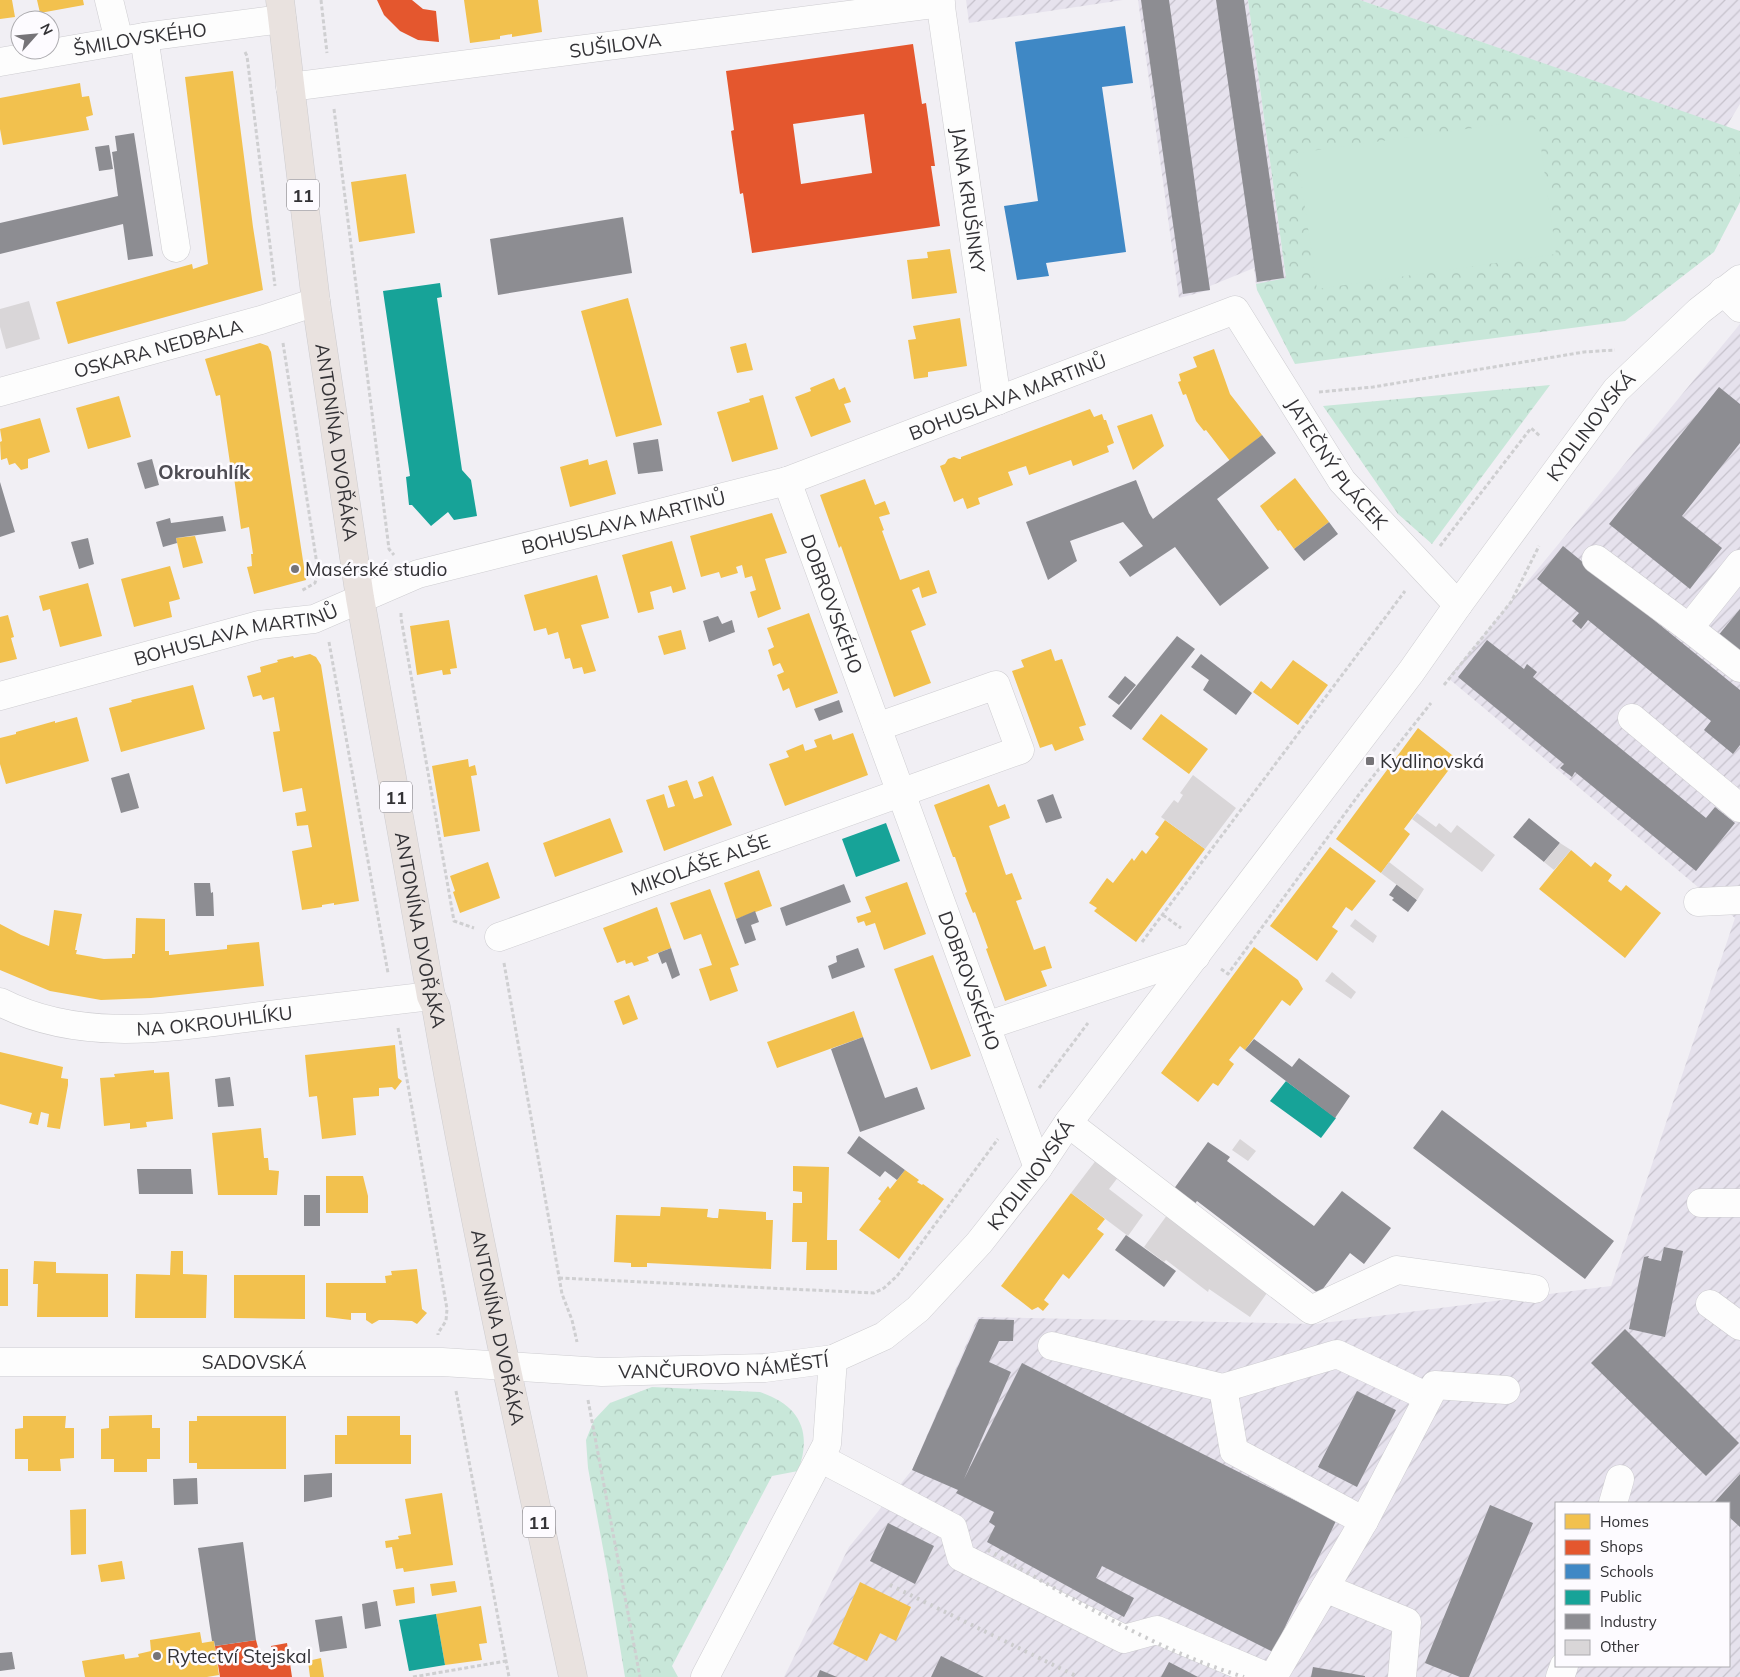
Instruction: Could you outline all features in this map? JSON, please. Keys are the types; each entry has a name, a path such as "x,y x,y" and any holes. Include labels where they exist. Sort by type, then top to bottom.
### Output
{"main road":[{"name":"ANTONÍNA DVOŘÁKA","path":"281,10 316,302 360,598 431,996 436,1007 451,1095 573,1677"}],"street":[{"path":"110,0 131,39 176,248"},
{"name":"SUŠILOVA","path":"290,87 941,1"},
{"name":"JANA KRUŠINKY","path":"941,1 997,401"},
{"name":"ŠMILOVSKÉHO","path":"0,62 131,39 221,26 281,10"},
{"name":"KYDLINOVSKÁ","path":"833,1359 884,1336 918,1309 979,1243 1038,1168 1068,1123 1206,960 1458,605 1616,390 1671,336 1734,293"},
{"name":"OSKARA NEDBALA","path":"0,392 261,320 316,302"},
{"name":"BOHUSLAVA MARTINŮ","path":"0,696 259,624 308,620 418,574 787,482 1234,310"},
{"name":"JATEČNÝ PLÁCEK","path":"1234,310 1342,481 1458,605"},
{"name":"DOBROVSKÉHO","path":"787,482 1038,1168"},
{"path":"1596,559 1740,668"},
{"path":"1689,628 1740,564"},
{"path":"877,727 996,685 1010,722 1020,750 901,794"},
{"path":"1632,718 1740,808"},
{"name":"MIKOLÁŠE ALŠE","path":"499,937 901,794"},
{"path":"1698,902 1740,900"},
{"path":"986,1026 1206,960"},
{"name":"NA OKROUHLÍKU","path":"0,1002 58,1024 106,1029 163,1028 431,996"},
{"path":"1068,1123 1311,1310 1397,1270 1535,1289"},
{"path":"1701,1203 1740,1204"},
{"path":"1710,1304 1740,1326"},
{"path":"1052,1346 1223,1388 1337,1354 1428,1397"},
{"name":"VANČUROVO NÁMĚSTÍ","path":"507,1367 583,1372 765,1368 833,1359 827,1444 706,1677"},
{"name":"SADOVSKÁ","path":"0,1362 425,1362 507,1367"},
{"path":"1273,1677 1364,1521 1435,1385 1506,1390"},
{"path":"1223,1388 1234,1451 1364,1521"},
{"path":"820,1458 953,1528 961,1557 1124,1639 1157,1630 1268,1677"},
{"path":"1325,1588 1407,1622 1402,1677"}],"path":[{"path":"322,0 389,549 398,559 413,559 418,574"},
{"path":"221,26 224,43 238,45 248,56 275,283 275,291 272,298 257,303 264,336 274,333 279,336 283,343 318,572 315,583 300,590 311,633 321,632 325,636 331,652 447,1309 446,1321 438,1333"},
{"path":"1288,394 1373,387 1584,352 1618,350"},
{"path":"1439,546 1531,428 1541,437"},
{"path":"1444,685 1512,602 1540,543"},
{"path":"1142,943 1406,591"},
{"path":"402,611 401,618 454,921 499,937 562,1294 572,1320 583,1372 640,1677"},
{"path":"1206,960 1228,974 1360,793 1431,703"},
{"path":"1163,915 1184,931"},
{"path":"1034,1094 1093,1015"},
{"path":"559,1278 874,1293 884,1288 897,1276 1003,1132"},
{"path":"455,1390 509,1677"},
{"path":"413,1677 506,1661"}],"shaded area":[{"path":"966,0 1123,0 969,23"},
{"path":"1138,0 1248,0 1286,279 1256,284 1254,268 1210,286 1210,290 1179,298"},
{"path":"1360,0 1740,0 1740,104 1726,127"},
{"path":"1740,324 1740,1677 784,1677 849,1547 912,1470 978,1317 1316,1324 1611,1286 1735,918 1448,678"}],"green space":[{"path":"1248,0 1360,0 1740,131 1740,202 1714,252 1625,321 1295,364 1257,290 1256,284 1286,278"},
{"path":"1537,119 1556,254 1317,289 1297,153"},
{"path":"1550,385 1432,544 1398,514 1323,406"},
{"path":"652,1387 760,1392 773,1397 793,1412 803,1432 804,1444 798,1471 772,1476 672,1666 678,1677 625,1677 588,1468 586,1440 594,1420 610,1403"}],"building: Homes":[{"path":"0,0 12,0 14,10 10,10 10,18 0,19"},
{"path":"37,0 83,0 84,5 56,10 39,10"},
{"path":"464,0 538,0 542,32 512,37 512,34 500,36 500,39 470,43"},
{"path":"233,71 263,290 68,344 56,302 192,264 193,269 208,264 185,77"},
{"path":"80,83 82,97 89,96 93,115 86,117 89,130 3,145 0,129 0,98"},
{"path":"406,174 415,233 359,242 351,182"},
{"path":"950,249 957,293 912,299 907,260 928,258 927,252"},
{"path":"628,298 662,425 616,437 581,311"},
{"path":"960,318 967,366 928,372 928,377 914,379 908,340 916,339 913,326"},
{"path":"260,343 268,346 271,352 306,580 254,594 247,567 252,566 251,554 253,554 249,527 241,529 220,395 216,396 205,359"},
{"path":"746,343 753,370 737,373 730,347"},
{"path":"1214,349 1230,394 1262,435 1230,461 1206,430 1204,431 1196,421 1186,394 1183,395 1178,382 1181,381 1179,374 1197,367 1193,357"},
{"path":"834,378 839,390 845,387 851,402 844,404 851,422 811,437 795,397 811,391 810,388"},
{"path":"763,395 778,449 732,462 717,412 750,402 749,399"},
{"path":"119,396 131,437 88,449 76,408"},
{"path":"1090,409 1094,417 1102,414 1104,420 1106,420 1114,443 1107,446 1109,452 1073,466 1071,460 1029,475 1026,466 1008,472 1013,485 978,498 980,504 967,509 963,498 954,502 940,466 945,464 948,459 954,457 961,459 961,457"},
{"path":"1152,414 1164,446 1133,470 1117,426"},
{"path":"40,418 50,452 28,459 28,468 21,470 15,463 9,465 7,458 1,460 0,442 2,441 0,429"},
{"path":"588,459 589,465 607,460 616,494 570,507 560,467"},
{"path":"1295,478 1329,522 1294,549 1260,506"},
{"path":"865,479 875,505 885,501 890,514 879,517 884,530 882,531 900,580 929,570 937,593 922,598 919,587 912,590 926,625 911,631 931,683 894,697 841,546 839,548 820,495"},
{"path":"772,513 787,553 765,559 781,609 758,618 750,592 756,590 752,576 745,578 742,565 736,567 738,573 721,578 719,572 701,577 690,536"},
{"path":"195,536 203,563 183,568 176,538"},
{"path":"672,541 686,589 673,593 671,586 650,592 654,609 638,613 622,555"},
{"path":"170,566 180,599 169,602 172,617 134,627 121,579"},
{"path":"597,575 609,618 581,625 596,671 584,674 582,667 573,669 570,658 565,659 558,632 548,635 546,628 534,631 524,595"},
{"path":"88,583 102,636 60,647 50,609 43,611 39,596"},
{"path":"809,613 838,693 796,708 789,688 783,691 777,675 784,672 780,663 773,666 768,650 774,647 767,628"},
{"path":"8,615 14,637 11,638 17,659 0,663 0,617"},
{"path":"449,620 457,668 450,669 451,674 443,675 442,670 417,675 410,626"},
{"path":"681,630 686,649 664,655 658,636"},
{"path":"1051,649 1055,661 1062,659 1086,725 1079,727 1084,740 1055,751 1052,744 1040,748 1012,671 1024,667 1021,660"},
{"path":"310,654 316,657 321,665 359,901 334,905 334,903 302,910 292,851 312,847 308,825 297,826 295,813 306,811 302,788 283,792 273,732 280,731 274,697 263,700 261,695 253,697 247,676 261,672 260,667 278,662 277,660"},
{"path":"1293,660 1328,685 1298,725 1253,692 1261,681 1271,689"},
{"path":"193,685 205,729 121,752 109,708 132,702 131,700"},
{"path":"1161,714 1208,749 1189,774 1142,739"},
{"path":"77,717 89,761 6,784 0,764 0,738 55,721 55,723"},
{"path":"1418,728 1457,759 1404,829 1410,834 1381,873 1336,839"},
{"path":"853,733 868,775 785,806 769,764 789,757 786,751 803,744 805,751 817,747 814,740 831,734 833,740"},
{"path":"468,759 469,767 475,765 477,775 471,776 480,831 444,837 432,766"},
{"path":"713,776 732,825 664,851 646,800 664,794 668,808 675,806 668,786 687,780 694,799 703,796 698,782"},
{"path":"989,784 998,807 1005,804 1010,818 989,826 1006,875 1012,873 1022,899 1016,901 1034,950 1045,946 1052,968 1041,971 1047,986 1005,1001 975,912 973,913 965,893 967,892 955,857 953,857 934,805"},
{"path":"610,818 623,852 555,877 543,843"},
{"path":"1165,820 1205,849 1136,942 1094,911 1097,908 1089,903 1107,878 1113,883 1132,858 1134,861 1142,850 1146,854 1159,837 1155,834"},
{"path":"1330,847 1376,881 1352,911 1346,907 1332,927 1338,931 1317,961 1270,926"},
{"path":"1571,850 1591,867 1595,862 1612,875 1608,881 1621,891 1626,885 1661,913 1625,958 1539,889"},
{"path":"488,862 500,898 460,913 450,876"},
{"path":"759,870 772,906 736,919 724,883"},
{"path":"907,882 926,934 884,950 875,923 866,926 864,921 858,923 856,917 871,912 865,897"},
{"path":"710,889 739,965 730,968 738,991 710,1001 699,969 712,965 701,934 684,940 670,903"},
{"path":"657,907 671,948 647,957 649,961 634,966 632,962 626,964 625,960 617,963 603,928"},
{"path":"54,910 82,914 75,950 77,950 76,954 104,959 132,958 132,954 135,954 136,918 165,919 165,951 169,951 169,955 227,949 227,945 259,942 264,986 151,998 101,1000 50,991 0,970 0,924 49,946"},
{"path":"1254,947 1298,980 1303,989 1290,1006 1282,1000 1245,1050 1240,1046 1229,1060 1234,1064 1218,1086 1213,1083 1198,1102 1161,1073"},
{"path":"933,955 971,1056 931,1070 894,969"},
{"path":"629,995 638,1019 623,1025 614,1001"},
{"path":"854,1011 863,1037 777,1068 767,1042"},
{"path":"395,1045 398,1078 402,1081 395,1090 392,1087 379,1088 379,1096 353,1098 356,1135 322,1139 317,1096 309,1097 305,1055"},
{"path":"0,1052 63,1067 61,1078 68,1079 68,1085 60,1129 47,1127 49,1114 41,1112 38,1125 29,1123 32,1113 0,1104"},
{"path":"154,1070 154,1073 169,1072 173,1119 146,1122 147,1127 130,1129 130,1123 104,1126 100,1078 115,1077 114,1074"},
{"path":"261,1128 264,1158 268,1158 269,1170 279,1171 277,1195 218,1195 212,1133"},
{"path":"793,1166 829,1167 827,1240 837,1240 837,1270 806,1270 807,1242 792,1242 793,1203 802,1203 802,1192 793,1191"},
{"path":"905,1170 919,1180 917,1182 923,1184 944,1199 899,1259 859,1230 881,1201 878,1199 888,1186 890,1189"},
{"path":"326,1176 363,1176 368,1196 368,1213 326,1213"},
{"path":"1071,1193 1105,1219 1097,1229 1104,1234 1069,1279 1063,1274 1044,1300 1049,1304 1043,1311 1038,1307 1032,1310 1001,1286"},
{"path":"661,1207 708,1209 707,1217 713,1218 718,1218 719,1209 766,1212 766,1220 773,1220 771,1269 647,1263 647,1267 631,1267 631,1263 614,1262 616,1215 660,1216"},
{"path":"171,1251 183,1251 183,1274 207,1275 206,1318 135,1318 136,1274 170,1275"},
{"path":"34,1261 56,1262 56,1273 108,1274 108,1317 37,1317 38,1284 33,1284"},
{"path":"0,1269 8,1269 8,1306 0,1306"},
{"path":"417,1269 422,1309 427,1313 417,1324 412,1321 379,1320 372,1324 366,1320 366,1313 351,1313 351,1320 326,1317 326,1283 386,1283 385,1276 392,1275 391,1271"},
{"path":"234,1275 305,1275 305,1319 234,1318"},
{"path":"152,1415 152,1428 160,1428 160,1459 147,1459 147,1472 114,1472 114,1459 101,1459 101,1429 109,1428 109,1416"},
{"path":"23,1416 66,1416 65,1428 74,1428 74,1458 60,1459 61,1471 28,1471 28,1459 15,1459 15,1429 23,1428"},
{"path":"197,1416 286,1416 286,1469 197,1469 197,1463 189,1463 189,1421 197,1421"},
{"path":"347,1416 400,1416 400,1435 411,1435 411,1464 335,1464 335,1435 347,1435"},
{"path":"442,1493 453,1565 404,1572 403,1568 396,1569 392,1547 386,1548 385,1541 399,1539 398,1536 411,1534 405,1499"},
{"path":"86,1509 86,1554 71,1555 70,1510"},
{"path":"122,1561 125,1579 101,1582 98,1565"},
{"path":"455,1581 457,1592 432,1596 430,1584"},
{"path":"860,1582 911,1607 896,1641 880,1633 867,1661 833,1644"},
{"path":"414,1587 415,1603 396,1606 393,1590"},
{"path":"481,1606 487,1643 479,1644 482,1660 445,1665 436,1614"},
{"path":"200,1632 202,1643 214,1641 219,1675 207,1677 85,1677 82,1661 124,1654 125,1659 139,1657 138,1654 151,1651 150,1640"},
{"path":"321,1658 324,1677 310,1677 308,1661"}],"building: Shops":[{"path":"377,0 412,0 423,9 436,11 439,42 418,40 400,31 384,15"},
{"path":"913,44 922,104 926,103 935,166 931,166 940,226 752,253 743,193 740,194 731,131 734,130 726,71","holes":["864,114 872,173 801,184 793,124"]},
{"path":"256,1640 260,1655 273,1652 271,1646 287,1643 292,1677 220,1677 215,1646"}],"building: Schools":[{"path":"1125,26 1133,83 1102,87 1126,252 1046,263 1049,276 1017,280 1004,206 1038,201 1015,42"}],"building: Public":[{"path":"440,283 442,297 437,298 462,470 471,480 477,516 454,520 448,512 431,526 412,505 409,505 406,477 410,476 383,291"},
{"path":"886,823 900,861 856,877 842,839"},
{"path":"1286,1081 1336,1118 1321,1138 1270,1101"},
{"path":"436,1614 445,1665 409,1671 399,1620"}],"building: Industry":[{"path":"1141,0 1169,0 1210,290 1183,294"},
{"path":"1216,0 1244,0 1284,278 1257,282"},
{"path":"134,133 153,256 128,260 123,224 0,254 0,223 118,196 112,152 117,151 115,136"},
{"path":"109,145 113,169 99,171 95,147"},
{"path":"623,217 632,273 498,295 490,239"},
{"path":"1719,387 1740,404 1740,443 1682,516 1722,548 1690,589 1609,524"},
{"path":"1262,435 1276,453 1217,499 1269,568 1220,606 1175,547 1130,577 1119,562 1143,546 1123,522 1070,541 1077,561 1048,580 1026,522 1136,480 1153,519"},
{"path":"658,439 663,471 638,474 633,443"},
{"path":"152,459 159,485 145,489 137,463"},
{"path":"0,482 15,532 0,537"},
{"path":"223,516 226,531 176,538 177,543 163,547 156,522 170,518 171,523"},
{"path":"1329,522 1338,534 1304,561 1294,549"},
{"path":"88,538 94,564 79,569 71,542"},
{"path":"1563,546 1740,690 1740,745 1733,754 1704,730 1711,721 1588,620 1581,629 1572,621 1579,613 1537,579"},
{"path":"1740,609 1740,655 1717,637"},
{"path":"718,616 722,624 732,620 735,632 709,642 703,621"},
{"path":"1177,636 1195,649 1131,730 1112,716"},
{"path":"1487,640 1524,669 1527,664 1537,672 1533,677 1706,818 1715,807 1735,823 1696,871 1575,772 1572,777 1560,768 1564,764 1458,677"},
{"path":"1201,654 1252,693 1236,715 1203,690 1209,680 1191,667"},
{"path":"1125,676 1136,685 1119,705 1108,697"},
{"path":"839,700 843,712 819,721 814,709"},
{"path":"129,773 139,808 121,813 111,778"},
{"path":"1053,794 1062,818 1046,823 1037,800"},
{"path":"1529,818 1560,843 1544,862 1513,837"},
{"path":"194,883 210,883 211,893 213,892 214,916 196,916"},
{"path":"844,884 851,902 786,926 780,908"},
{"path":"1397,884 1417,900 1408,912 1392,900 1394,898 1389,895"},
{"path":"755,911 759,922 751,925 756,940 745,944 736,919"},
{"path":"671,948 680,975 672,979 666,962 662,964 658,953"},
{"path":"858,948 865,967 832,979 828,966 837,962 836,956"},
{"path":"863,1037 885,1098 917,1087 925,1109 860,1132 831,1049"},
{"path":"1254,1039 1292,1067 1299,1058 1350,1096 1335,1118 1245,1050"},
{"path":"230,1077 234,1106 218,1107 215,1079"},
{"path":"1442,1110 1614,1241 1585,1279 1413,1148"},
{"path":"859,1136 905,1170 897,1180 885,1171 880,1177 847,1153"},
{"path":"1208,1142 1230,1157 1227,1161 1314,1226 1342,1191 1391,1228 1364,1264 1350,1253 1319,1294 1197,1201 1194,1205 1173,1190"},
{"path":"137,1169 191,1169 193,1194 139,1194"},
{"path":"304,1195 320,1195 320,1226 304,1226"},
{"path":"1126,1235 1176,1271 1164,1287 1115,1250"},
{"path":"1664,1247 1683,1251 1665,1337 1629,1329 1644,1257 1649,1256 1648,1258 1661,1261"},
{"path":"979,1319 1014,1320 1013,1341 999,1341 989,1362 1011,1372 964,1479 1022,1363 1336,1521 1273,1652 1102,1566 1096,1578 1134,1598 1124,1617 987,1542 995,1526 989,1522 994,1512 956,1493 958,1490 912,1470"},
{"path":"1625,1329 1739,1443 1706,1476 1591,1363"},
{"path":"1357,1391 1396,1410 1357,1487 1318,1467"},
{"path":"332,1473 332,1497 304,1502 304,1475"},
{"path":"1740,1474 1740,1527 1730,1518 1730,1502 1715,1502"},
{"path":"197,1478 198,1504 174,1505 173,1479"},
{"path":"1490,1505 1533,1523 1469,1677 1460,1677 1425,1663"},
{"path":"888,1523 934,1546 915,1584 870,1561"},
{"path":"243,1542 256,1640 215,1646 214,1641 212,1641 198,1548"},
{"path":"377,1601 381,1626 365,1629 362,1604"},
{"path":"342,1616 347,1648 320,1652 315,1620"},
{"path":"12,1652 15,1669 0,1671 0,1653"},
{"path":"941,1656 984,1677 931,1677"},
{"path":"1169,1662 1198,1677 1161,1677"},
{"path":"1313,1667 1365,1676 1365,1677 1311,1677"},
{"path":"820,1670 837,1677 817,1677"}],"building: Other":[{"path":"29,301 40,339 6,349 0,327 0,309"},
{"path":"1193,775 1236,808 1205,849 1161,817 1174,800 1178,803 1183,795 1180,793"},
{"path":"1417,813 1436,827 1439,823 1451,833 1457,825 1495,855 1482,872 1412,819"},
{"path":"1560,843 1571,850 1554,870 1544,862"},
{"path":"1389,862 1424,889 1417,900 1381,873"},
{"path":"1355,919 1377,936 1373,943 1350,926"},
{"path":"1332,972 1356,992 1351,999 1325,981"},
{"path":"1240,1139 1256,1151 1248,1161 1232,1150"},
{"path":"1097,1159 1119,1176 1109,1189 1143,1215 1128,1236 1071,1193"},
{"path":"1170,1211 1267,1293 1250,1317 1209,1289 1208,1292 1166,1260 1164,1262 1144,1247"}],"railway":[{"path":"988,1550 1144,1637 1177,1652 1244,1677"},
{"path":"890,1585 1078,1677"}],"place":[{"name":"Masérské studio","path":"295,569"},
{"name":"Kydlinovská","path":"1370,761"},
{"name":"Rytectví Stejskal","path":"157,1656"}],"district":[{"name":"Okrouhlík","path":"204,471"}]}
